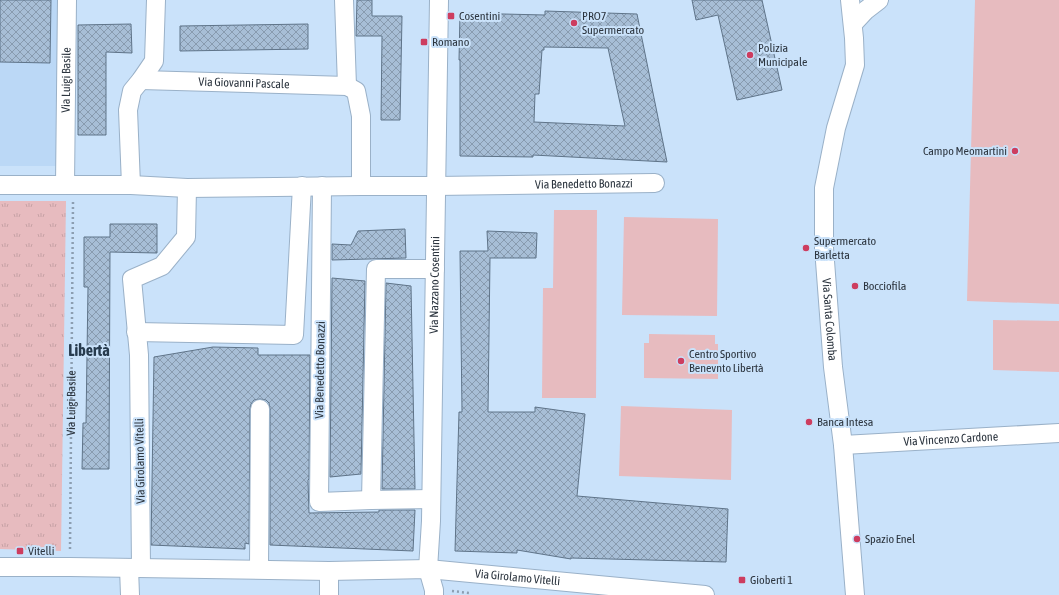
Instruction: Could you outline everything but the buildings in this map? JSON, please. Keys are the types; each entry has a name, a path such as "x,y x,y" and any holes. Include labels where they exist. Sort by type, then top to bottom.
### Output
{"street":[{"name":"Via Luigi Basile","path":"67,0 69,184"},
{"path":"131,185 128,110 132,91 154,61 156,0"},
{"path":"344,0 347,86 356,91 361,116 361,186"},
{"name":"Via Nazzano Cosentini","path":"434,595 428,569 431,499 439,0"},
{"name":"Via Santa Colomba","path":"850,0 855,65 836,128 824,188 824,248 832,367 843,445 855,595"},
{"path":"853,24 866,10 879,0"},
{"name":"Via Giovanni Pascale","path":"141,80 347,86"},
{"name":"Via Benedetto Bonazzi","path":"0,185 69,184 186,188 655,183"},
{"path":"186,188 186,238 162,266 132,279 136,332 294,335 302,186"},
{"name":"Via Benedetto Bonazzi","path":"322,186 319,502 431,499"},
{"path":"371,500 376,269 435,269"},
{"name":"Via Girolamo Vitelli","path":"135,568 139,355 136,332"},
{"path":"259,569 260,409"},
{"name":"Via Vincenzo Cardone","path":"843,445 1059,433"},
{"name":"Via Girolamo Vitelli","path":"0,567 329,571 428,569 589,590 705,595"},
{"path":"130,595 135,568"},
{"path":"329,571 329,595"}],"path":[{"name":"Via Luigi Basile","path":"69,184 70,549"}],"shaded area":[{"path":"0,0 63,0 57,166 0,166"}],"green space":[{"name":"Campo Meomartini","path":"975,0 1059,0 1059,304 967,301"},
{"path":"0,201 66,201 61,551 0,549"},
{"path":"554,210 597,210 596,398 542,398 543,288 553,288"},
{"path":"624,217 718,219 717,316 622,315"},
{"path":"993,320 1059,321 1059,372 993,370"},
{"name":"Centro Sportivo Benevnto Libertà","path":"649,334 715,335 715,344 718,344 718,379 644,378 644,343 649,343"},
{"path":"621,406 732,410 731,480 619,476"}],"place":[{"name":"Cosentini","path":"451,16"},
{"name":"PRO7 Supermercato","path":"574,23"},
{"name":"Romano","path":"424,42"},
{"name":"Polizia Municipale","path":"750,55"},
{"name":"Campo Meomartini","path":"1015,151"},
{"name":"Supermercato Barletta","path":"806,248"},
{"name":"Bocciofila","path":"855,286"},
{"name":"Centro Sportivo Benevnto Libertà","path":"681,361"},
{"name":"Banca Intesa","path":"809,422"},
{"name":"Spazio Enel","path":"857,539"},
{"name":"Vitelli","path":"20,551"},
{"name":"Gioberti 1","path":"742,580"}],"district":[{"name":"Libertà","path":"89,350"}]}
